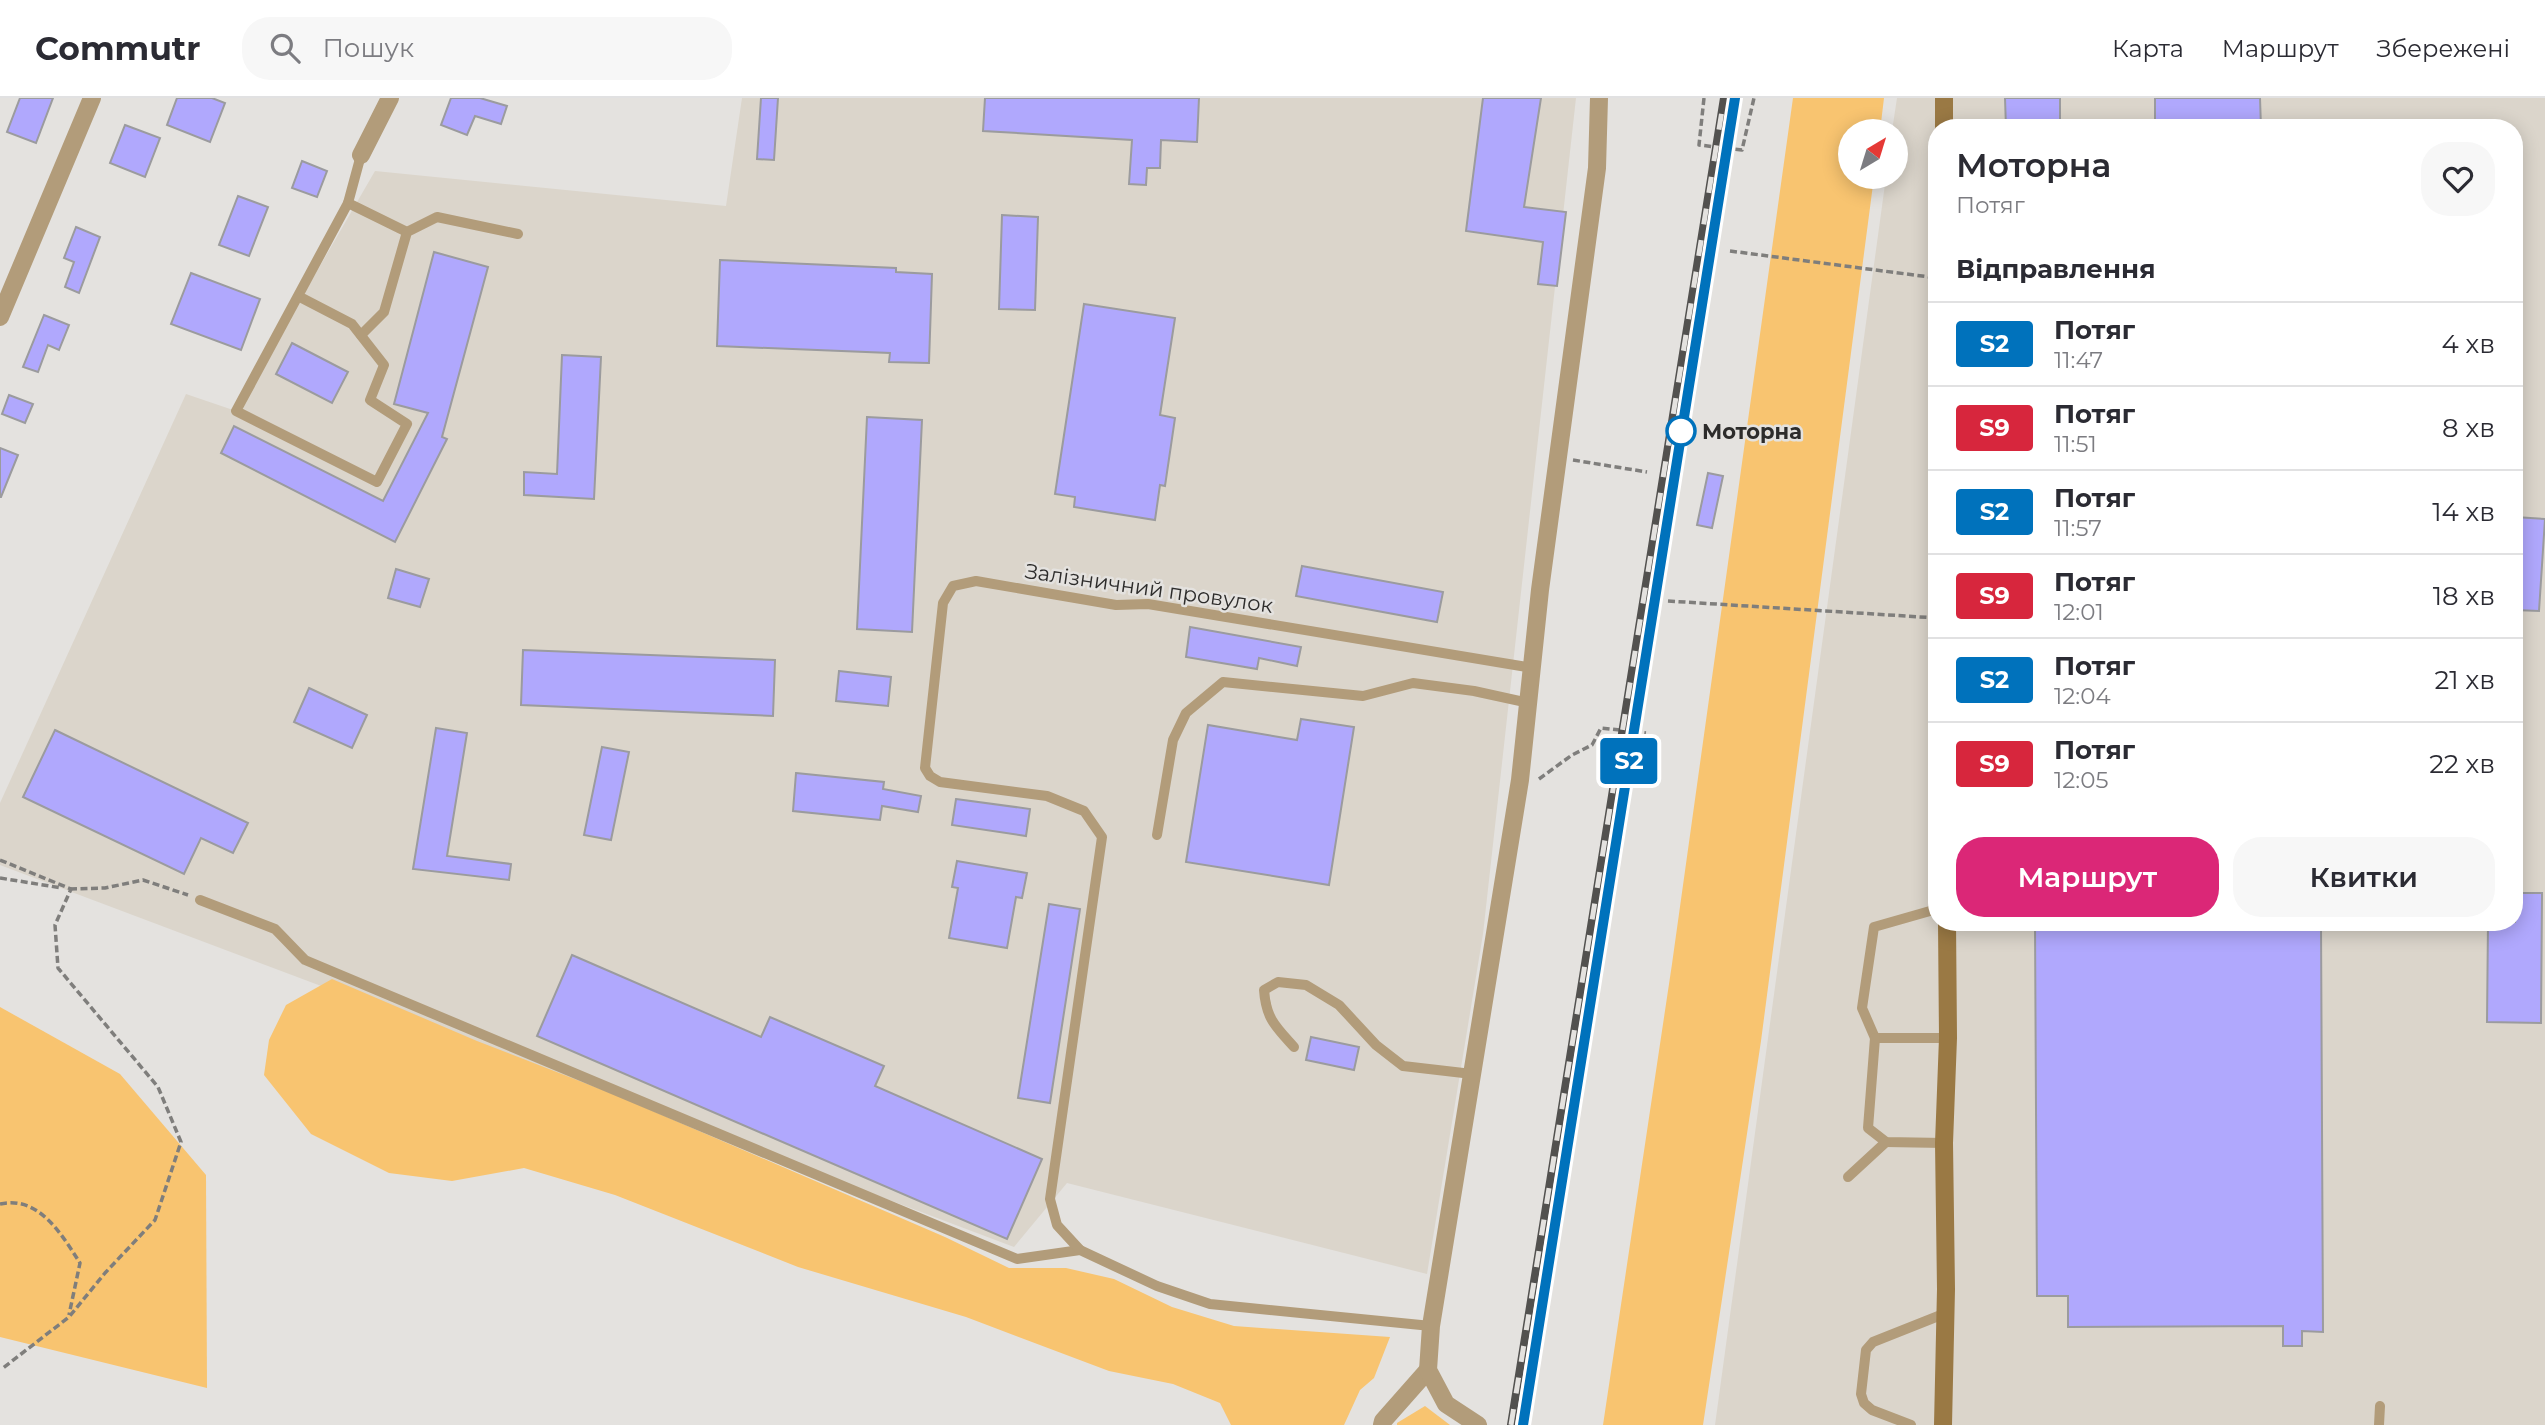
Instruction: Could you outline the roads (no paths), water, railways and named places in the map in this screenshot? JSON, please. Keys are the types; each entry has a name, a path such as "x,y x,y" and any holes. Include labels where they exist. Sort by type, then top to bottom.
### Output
{"main road":[{"path":"1944,98 1944,119"},
{"path":"1943,1425 1947,931"}],"street":[{"path":"0,317 92,98"},
{"path":"361,155 390,98"},
{"path":"1478,1425 1446,1404 1428,1370 1432,1326 1520,780 1540,590 1597,168 1599,98"},
{"path":"1382,1425 1428,1370"}],"lane":[{"path":"298,296 352,324 384,365 370,401 407,424 377,482 236,411 348,203 361,155"},
{"path":"348,203 407,232"},
{"path":"361,335 384,312 407,232 437,217 519,234"},
{"name":"Залізничний провулок","path":"1080,1250 1057,1225 1050,1199 1102,837 1084,811 1047,796 940,782 930,776 925,768 943,603 953,586 976,581 1116,605 1148,604 1533,668"},
{"path":"1157,835 1173,740 1186,713 1223,682 1363,696 1413,683 1475,691 1529,703"},
{"path":"200,900 275,929 305,960 1017,1259 1080,1250 1157,1286 1210,1304 1432,1326"},
{"path":"1928,912 1874,927 1862,1008 1875,1038 1868,1128 1886,1142 1944,1143"},
{"path":"1294,1047 1265,1009 1264,990 1278,982 1306,985 1339,1005 1376,1045 1403,1066 1472,1074"},
{"path":"1875,1038 1948,1038"},
{"path":"1849,1177 1886,1142"},
{"path":"1911,1425 1872,1410 1864,1403 1861,1394 1867,1350 1873,1342 1946,1313"},
{"path":"2379,1406 2379,1425"}],"railway":[{"path":"1511,1425 1724,98"},
{"path":"1523,1425 1735,98"}],"train":[{"name":"S2","path":"1523,1425 1735,98"}],"place":[{"name":"Моторна","path":"1681,431"}]}
